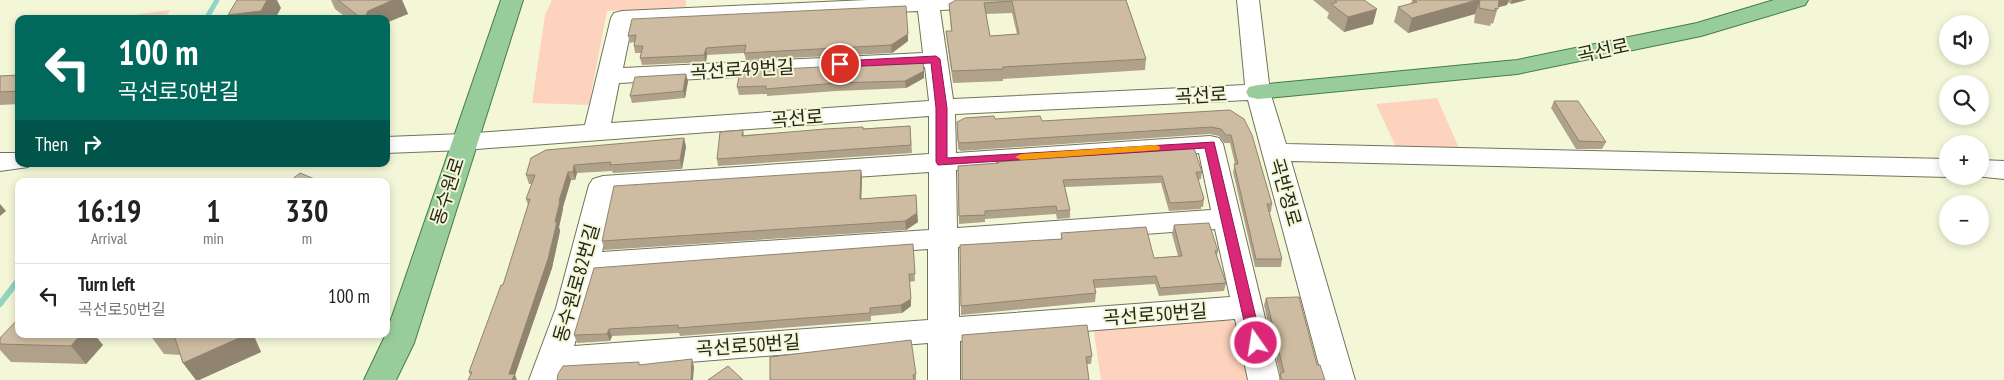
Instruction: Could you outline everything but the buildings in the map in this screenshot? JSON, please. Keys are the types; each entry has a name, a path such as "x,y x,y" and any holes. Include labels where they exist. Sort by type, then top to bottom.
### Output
{"main road":[{"name":"동수원로","path":"380,380 398,343 463,142 512,0"},
{"name":"곡선로","path":"1258,92 1517,67 1701,29 1797,0"}],"street":[{"path":"596,132 622,18 702,7 1012,0"},
{"name":"곡반정로","path":"1248,0 1258,92 1339,380"},
{"path":"929,2 942,108 944,380"},
{"name":"곡선로49번길","path":"609,76 936,59"},
{"name":"곡선로","path":"390,145 463,142 942,108 1258,92"},
{"path":"942,162 1210,144 1264,380"},
{"path":"1275,152 1939,168"},
{"path":"0,162 15,161"},
{"name":"동수원로82번길","path":"549,370 586,263 603,185 942,162"},
{"path":"1989,169 2004,170"},
{"path":"586,263 1227,219"},
{"name":"곡선로50번길","path":"549,370 943,330 1247,306"}],"shaded area":[{"path":"552,0 686,0 686,7 607,11 589,105 532,103 545,15"},
{"path":"170,10 167,15 132,15"},
{"path":"1437,98 1459,148 1396,147 1376,104"},
{"path":"1229,320 1240,326 1256,380 1101,380 1093,326"}],"waterway":[{"path":"208,15 217,0"},
{"path":"0,304 15,284"}],"slow traffic":[{"path":"1021,157 1155,148"}],"route":[{"path":"840,64 936,59 942,108 942,162 1210,144 1256,343"}]}
